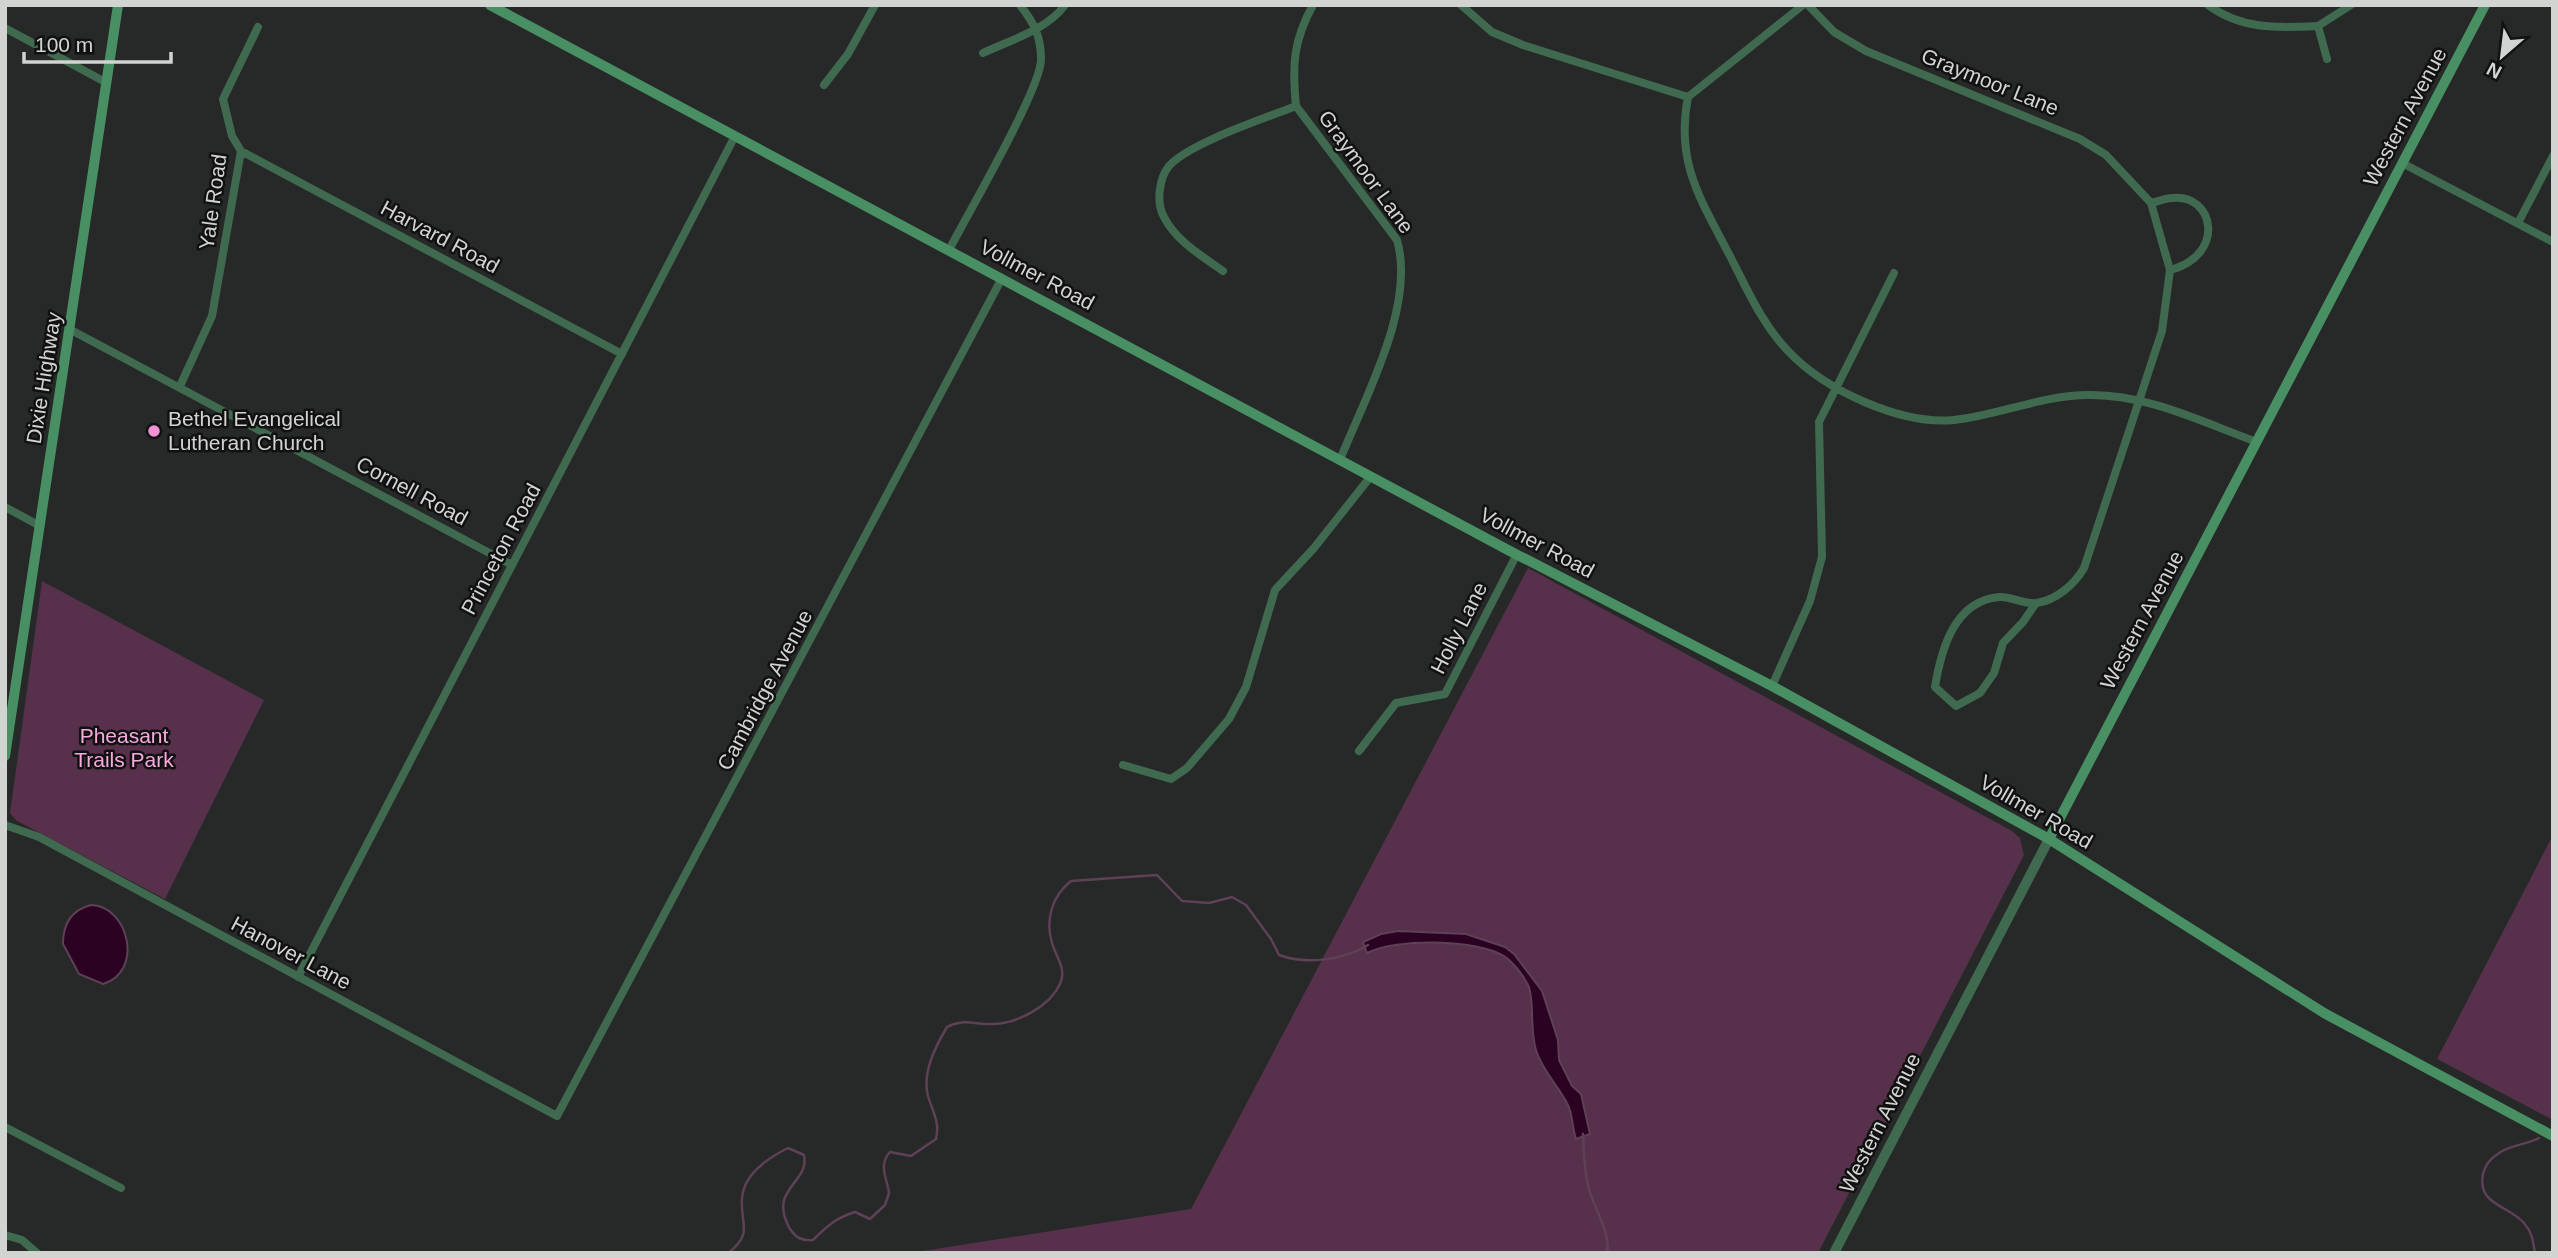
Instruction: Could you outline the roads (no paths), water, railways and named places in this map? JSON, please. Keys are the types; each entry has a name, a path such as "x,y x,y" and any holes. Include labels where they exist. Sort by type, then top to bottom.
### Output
{"main road":[{"name":"Dixie Highway","path":"5,756 7,727 71,330 118,5"},
{"name":"Vollmer Road","path":"490,5 1340,460 1772,686 2049,839 2324,1013 2553,1136"},
{"name":"Western Avenue","path":"2049,839 2485,5"}],"street":[{"path":"824,85 848,54 875,5"},
{"path":"949,250 1042,62 1037,28 1020,5"},
{"path":"983,53 1037,28 1058,15 1065,5"},
{"name":"Graymoor Lane","path":"1313,5 1302,25 1292,66 1296,106 1398,240 1404,262 1396,319 1340,460"},
{"path":"1461,5 1492,32 1523,45 1688,97 1682,126 1685,154 1695,186 1760,315 1788,352 1837,387 1889,412 1924,421 1956,419 2089,395 2140,401 2257,442"},
{"name":"Graymoor Lane","path":"1688,97 1806,5 1834,32 1867,51 2080,139 2106,155 2151,203 2170,270 2162,331 2084,569 2076,582 2063,592 2036,603 2000,597 1974,604 1961,614 1941,652 1934,687 1956,706 1980,693 1994,673 2003,643 2036,603"},
{"path":"2208,5 2233,19 2261,27 2318,26 2351,5"},
{"path":"2318,26 2327,59"},
{"name":"Yale Road","path":"180,386 212,316 241,151 232,136 223,99 258,27"},
{"path":"5,28 107,83"},
{"name":"Graymoor Lane","path":"1223,271 1182,241 1163,216 1158,192 1169,166 1212,139 1296,106"},
{"name":"Princeton Road","path":"298,977 735,136"},
{"name":"Harvard Road","path":"241,151 622,354"},
{"path":"2518,223 2553,156"},
{"path":"2402,163 2553,242"},
{"path":"2151,203 2174,197 2190,202 2204,213 2210,229 2204,249 2196,259 2170,270"},
{"path":"1772,686 1801,624 1822,557 1819,422 1894,273"},
{"name":"Cambridge Avenue","path":"557,1116 1002,278"},
{"name":"Cornell Road","path":"71,330 512,565"},
{"path":"1123,765 1171,779 1187,768 1228,719 1246,687 1275,590 1314,548 1371,476"},
{"path":"5,507 40,526"},
{"name":"Holly Lane","path":"1359,751 1396,703 1445,694 1517,554"},
{"name":"Hanover Lane","path":"5,825 39,837 557,1116"},
{"name":"Western Avenue","path":"1835,1253 2049,839"},
{"path":"5,1127 121,1188"},
{"path":"5,1235 22,1240 37,1253"}],"waterway":[{"path":"728,1253 741,1240 743,1234 742,1199 747,1182 765,1162 788,1148 804,1155 801,1173 783,1204 790,1229 800,1238 813,1240 832,1223 855,1212 870,1219 885,1205 889,1193 884,1172 886,1157 890,1152 911,1156 936,1139 937,1122 928,1096 927,1078 934,1052 947,1027 970,1022 1003,1023 1023,1017 1049,999 1060,984 1062,968 1052,943 1049,926 1055,901 1071,881 1157,875 1182,901 1209,903 1232,897 1246,905 1271,939 1279,955 1290,958 1325,959 1348,954 1368,945"},
{"path":"1583,1134 1587,1182 1607,1237 1607,1253"},
{"path":"2535,1253 2527,1226 2489,1198 2482,1184 2484,1171 2493,1157 2503,1150 2539,1138"}],"place":[{"name":"Bethel Evangelical Lutheran Church","path":"154,431"}],"park label":[{"name":"Pheasant Trails Park","path":"124,748"}]}
